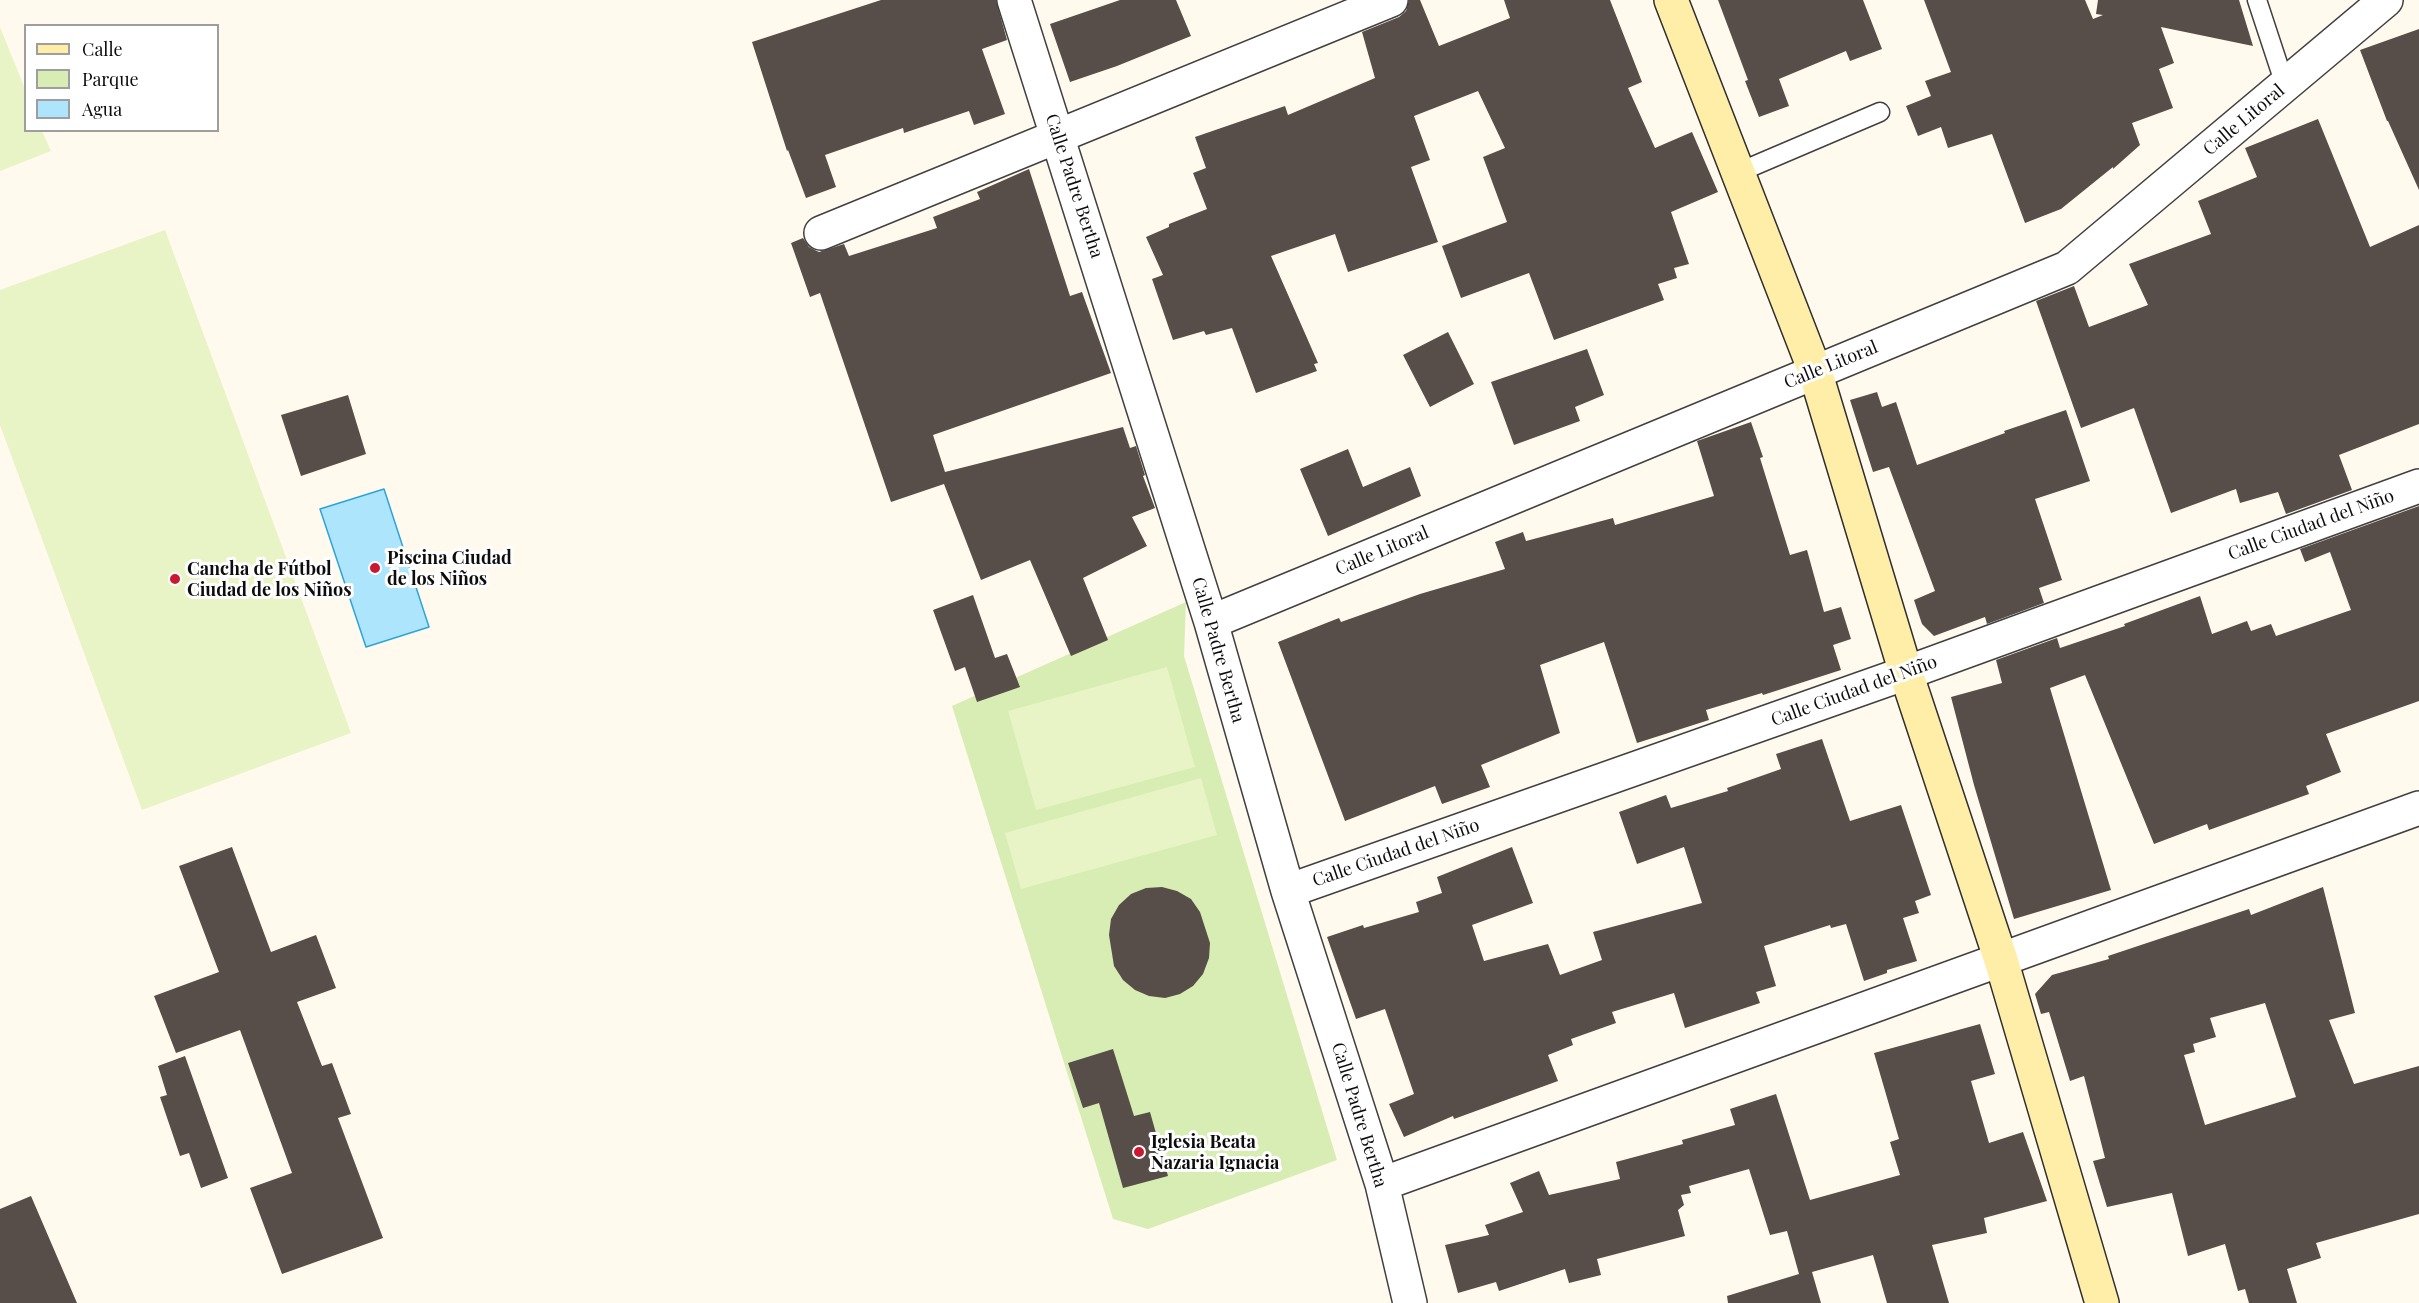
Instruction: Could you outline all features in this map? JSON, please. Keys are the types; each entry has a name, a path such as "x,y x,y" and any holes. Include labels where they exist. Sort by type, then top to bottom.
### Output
{"street":[{"name":"Calle Padre Bertha","path":"1014,0 1059,135 1211,622 1288,891 1382,1184 1410,1303"},
{"path":"821,232 1391,0"},
{"path":"1671,0 1815,371 1906,673 2001,960 2102,1303"},
{"name":"Calle Litoral","path":"1211,622 2067,268 2386,0"},
{"name":"Calle Ciudad del Niño","path":"1288,891 1906,673 2419,486"},
{"path":"1382,1184 2419,808"}],"lane":[{"path":"2257,0 2285,85"},
{"path":"1737,172 1880,112"}],"green space":[{"path":"0,27 24,87 24,132 42,132 51,151 0,171"},
{"name":"Cancha de Fútbol Ciudad de los Niños","path":"165,230 351,733 142,810 0,425 0,290"},
{"path":"1186,602 1184,656 1337,1160 1148,1229 1113,1219 952,706"},
{"path":"1167,667 1195,767 1036,810 1008,711"},
{"path":"1201,778 1217,835 1021,889 1005,833"}],"water":[{"name":"Piscina Ciudad de los Niños","path":"384,489 429,627 366,647 320,509"}],"building":[{"path":"881,0 996,0 1007,40 982,49 1005,114 974,125 969,111 904,133 903,128 825,155 836,187 806,198 787,151 752,42"},
{"path":"1120,0 1176,0 1191,36 1070,82 1050,24"},
{"path":"1409,0 1420,0 1439,46 1510,18 1504,0 1610,0 1642,82 1628,88 1655,148 1692,132 1718,192 1671,212 1689,264 1674,268 1677,278 1658,284 1664,300 1554,340 1529,273 1461,298 1442,246 1507,222 1483,157 1505,148 1478,91 1414,116 1430,160 1411,167 1438,242 1348,272 1335,234 1271,256 1318,363 1314,364 1317,371 1256,393 1232,328 1206,335 1204,331 1173,340 1152,279 1163,275 1146,237 1169,227 1169,224 1207,209 1193,173 1206,168 1195,137 1285,106 1288,115 1375,78 1362,32 1399,17 1406,11"},
{"path":"1718,0 1863,0 1882,49 1850,61 1846,51 1779,79 1789,106 1759,117 1745,81 1748,80"},
{"path":"1924,0 2085,0 2093,19 2103,15 2096,14 2098,0 2239,0 2253,46 2161,27 2174,63 2159,69 2173,108 2132,123 2140,145 2061,209 2025,223 1992,134 1948,148 1941,127 1918,136 1906,106 1931,96 1925,81 1951,72"},
{"path":"2419,29 2419,190 2387,121 2360,50"},
{"path":"2318,119 2370,247 2419,225 2419,424 2339,455 2352,490 2286,514 2278,492 2240,503 2236,489 2171,513 2134,408 2081,428 2036,301 2074,286 2089,327 2148,305 2129,264 2211,234 2198,201 2257,177 2245,148"},
{"path":"1029,169 1070,296 1082,292 1111,373 933,435 945,472 1123,427 1130,448 1136,446 1145,475 1143,476 1155,508 1132,517 1147,546 1083,578 1108,640 1071,656 1030,560 981,580 944,484 891,502 820,293 810,297 791,243 803,238 809,247 819,252 844,244 849,256 937,228 933,217 980,199 977,192"},
{"path":"1448,332 1474,384 1430,407 1403,355"},
{"path":"1587,349 1604,395 1575,407 1580,421 1514,445 1491,382"},
{"path":"1877,392 1882,407 1896,402 1917,465 2066,410 2090,481 2035,499 2062,580 2039,588 2044,603 1987,624 1985,617 1934,636 1922,624 1914,600 1935,591 1889,467 1873,472 1850,400"},
{"path":"348,395 366,454 301,476 281,415"},
{"path":"1751,422 1790,555 1807,550 1824,612 1841,607 1851,639 1833,645 1841,670 1763,695 1762,693 1706,710 1709,720 1637,743 1604,642 1540,665 1560,733 1481,765 1490,787 1442,804 1435,786 1345,821 1278,642 1339,618 1341,622 1420,594 1505,569 1495,542 1523,532 1526,541 1613,518 1615,525 1714,496 1697,441"},
{"path":"1348,449 1363,487 1410,467 1421,496 1328,536 1300,469"},
{"path":"2419,506 2419,701 2326,734 2341,772 2306,786 2309,794 2209,830 2207,824 2154,844 2085,675 2050,688 2111,890 2014,919 1974,785 1951,697 2002,683 1996,660 2057,638 2060,648 2125,626 2124,624 2200,596 2212,634 2247,621 2251,631 2271,624 2276,636 2351,610 2330,552 2305,562 2300,549"},
{"path":"973,595 995,658 1007,654 1020,687 977,702 965,667 955,671 933,610"},
{"path":"1822,739 1850,821 1901,805 1931,895 1915,901 1919,913 1903,918 1917,961 1887,970 1887,973 1864,981 1846,924 1831,928 1830,925 1764,946 1776,986 1756,992 1760,1003 1685,1028 1674,993 1612,1012 1616,1023 1571,1039 1573,1045 1548,1055 1558,1081 1454,1119 1453,1116 1404,1137 1389,1104 1414,1094 1385,1009 1356,1019 1327,937 1363,925 1364,928 1419,912 1416,902 1442,893 1437,877 1512,847 1533,903 1472,925 1484,961 1548,944 1560,975 1602,960 1593,932 1702,903 1684,847 1637,864 1619,812 1666,795 1671,808 1728,791 1727,788 1781,769 1776,754"},
{"path":"232,847 271,952 316,935 336,988 297,1002 322,1066 332,1063 351,1114 338,1118 383,1238 282,1274 250,1188 292,1173 240,1030 176,1053 154,996 219,972 179,866"},
{"path":"1162,887 1177,891 1191,899 1200,912 1210,943 1209,958 1203,974 1193,986 1180,994 1165,998 1149,996 1135,990 1123,980 1114,966 1109,935 1111,919 1119,905 1131,894 1146,888"},
{"path":"2323,887 2355,1013 2329,1020 2354,1084 2419,1066 2419,1214 2316,1243 2321,1258 2287,1269 2297,1303 2249,1303 2245,1289 2238,1291 2225,1244 2188,1256 2172,1193 2107,1207 2093,1161 2105,1158 2084,1076 2070,1081 2049,1012 2041,1014 2035,994 2052,975 2109,959 2108,956 2249,909 2251,915","holes":["2265,1003 2296,1097 2205,1125 2184,1055 2195,1052 2193,1044 2216,1037 2210,1018"]},
{"path":"1980,1024 1995,1074 1971,1081 1989,1143 2023,1132 2047,1201 1984,1218 1987,1233 1932,1245 1949,1303 1887,1303 1873,1255 1812,1272 1821,1303 1728,1303 1727,1296 1799,1274 1787,1231 1770,1235 1749,1169 1689,1186 1691,1193 1681,1195 1684,1205 1678,1210 1685,1236 1597,1259 1601,1275 1569,1283 1565,1269 1499,1291 1496,1282 1458,1293 1445,1245 1489,1235 1485,1225 1523,1212 1510,1183 1539,1171 1549,1195 1620,1179 1616,1162 1683,1144 1682,1140 1735,1125 1730,1109 1776,1094 1810,1200 1900,1175 1890,1142 1899,1139 1874,1053"},
{"path":"1113,1049 1134,1116 1150,1112 1168,1176 1123,1188 1099,1103 1083,1108 1068,1063"},
{"path":"185,1056 228,1178 201,1188 189,1153 180,1156 160,1097 167,1095 158,1066"},
{"path":"31,1196 77,1303 0,1303 0,1209"}],"place":[{"name":"Piscina Ciudad de los Niños","path":"375,568"},
{"name":"Cancha de Fútbol Ciudad de los Niños","path":"175,579"},
{"name":"Iglesia Beata Nazaria Ignacia","path":"1139,1152"}]}
